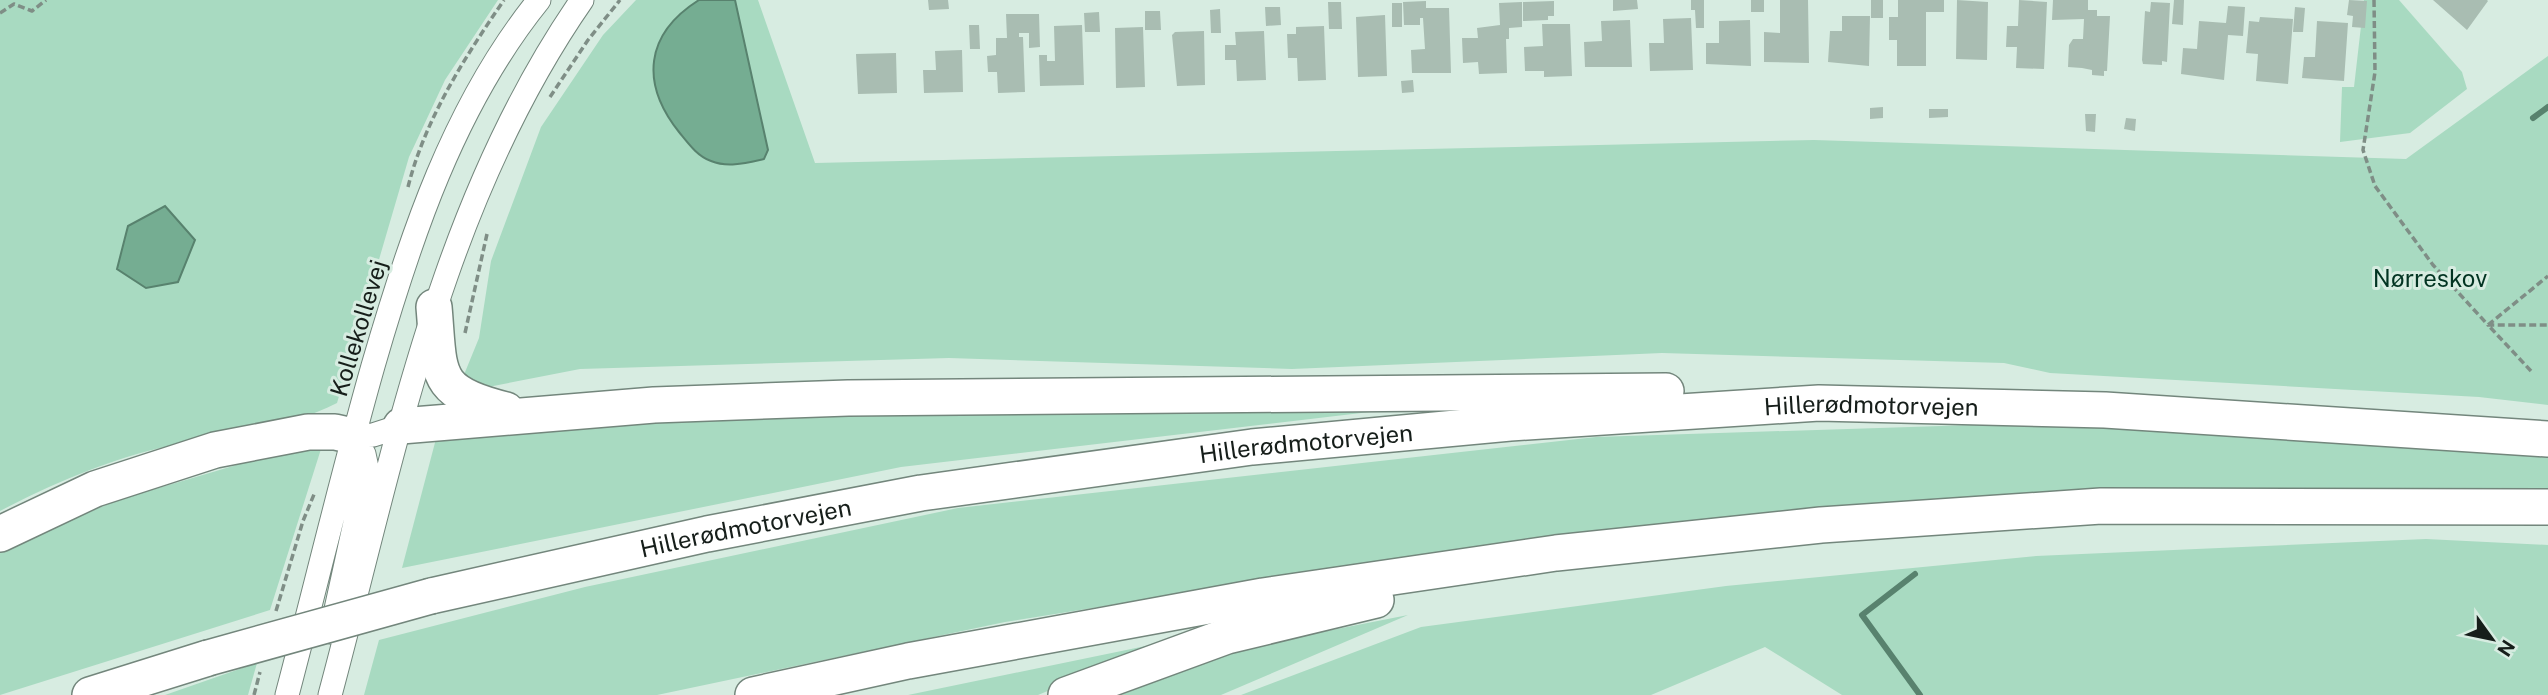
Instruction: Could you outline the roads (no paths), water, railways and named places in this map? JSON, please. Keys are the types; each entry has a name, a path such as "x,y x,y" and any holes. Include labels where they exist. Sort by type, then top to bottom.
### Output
{"highway":[{"path":"435,307 439,362 444,380 465,398 523,414"},
{"path":"401,426 654,405 980,396 1380,396 1692,390 1819,403"},
{"name":"Hillerødmotorvejen","path":"90,695 208,658 431,596 707,534 921,493 1252,447 1383,433 1819,403 2105,410 2548,439"},
{"path":"0,534 95,489 215,450 308,432 353,436"},
{"path":"753,695 908,661 1263,596 1556,553 1821,525 2101,506 2548,507"},
{"path":"1066,695 1227,636 1556,553"}],"street":[{"name":"Kollekollevej","path":"287,695 353,436 395,293 433,187 486,80 539,0"},
{"path":"330,695 435,307 469,210 495,149 582,0"},
{"path":"320,695 341,578 367,468 364,454 353,436 373,435 401,426"}],"waterway":[{"path":"2533,118 2548,107"},
{"path":"1915,574 1862,615 1920,695"}],"park label":[{"name":"Nørreskov","path":"2430,278"}]}
